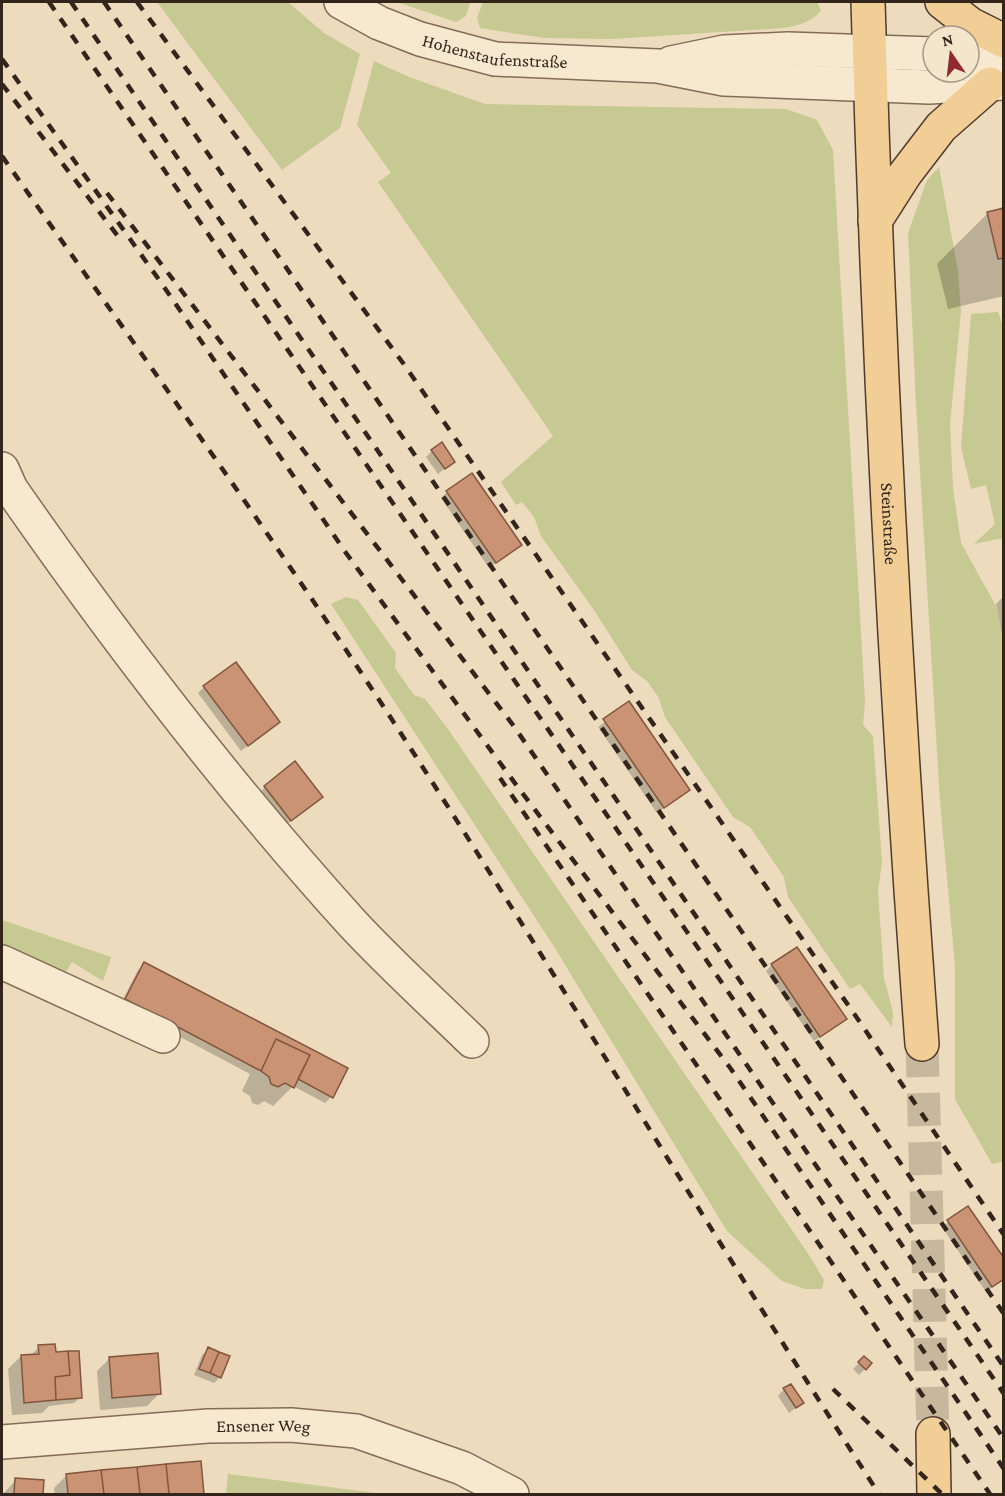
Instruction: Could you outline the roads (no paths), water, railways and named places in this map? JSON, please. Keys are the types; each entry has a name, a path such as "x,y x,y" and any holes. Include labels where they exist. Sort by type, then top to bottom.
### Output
{"main road":[{"name":"Steinstraße","path":"868,2 875,221 901,719 922,1044"},
{"path":"942,2 970,24 1004,41"},
{"path":"875,221 905,174 941,128 997,84"},
{"path":"933,1434 934,1494"}],"street":[{"name":"Hohenstaufenstraße","path":"341,2 379,23 420,39 495,59 658,66 724,79 929,87 997,84"},
{"name":"Hohenstaufenstraße","path":"658,66 724,52 788,49 921,54"},
{"path":"981,55 1004,55"},
{"path":"2,469 10,489 156,691 354,924 472,1041"},
{"path":"2,962 163,1036"},
{"name":"Ensener Weg","path":"2,1442 208,1426 291,1425 356,1431 462,1468 512,1494"}],"tunnel":[{"path":"922,1044 933,1434"}],"railway":[{"path":"49,2 1004,1394"},
{"path":"71,2 1004,1367"},
{"path":"104,2 1004,1314"},
{"path":"137,2 403,363 855,1015 1004,1235"},
{"path":"2,59 162,284 346,553 517,786 731,1069 1004,1469"},
{"path":"2,84 120,239"},
{"path":"2,156 254,514 400,732 879,1494"},
{"path":"107,193 513,725 1004,1439"},
{"path":"500,778 990,1494"},
{"path":"833,1389 942,1494"}]}
